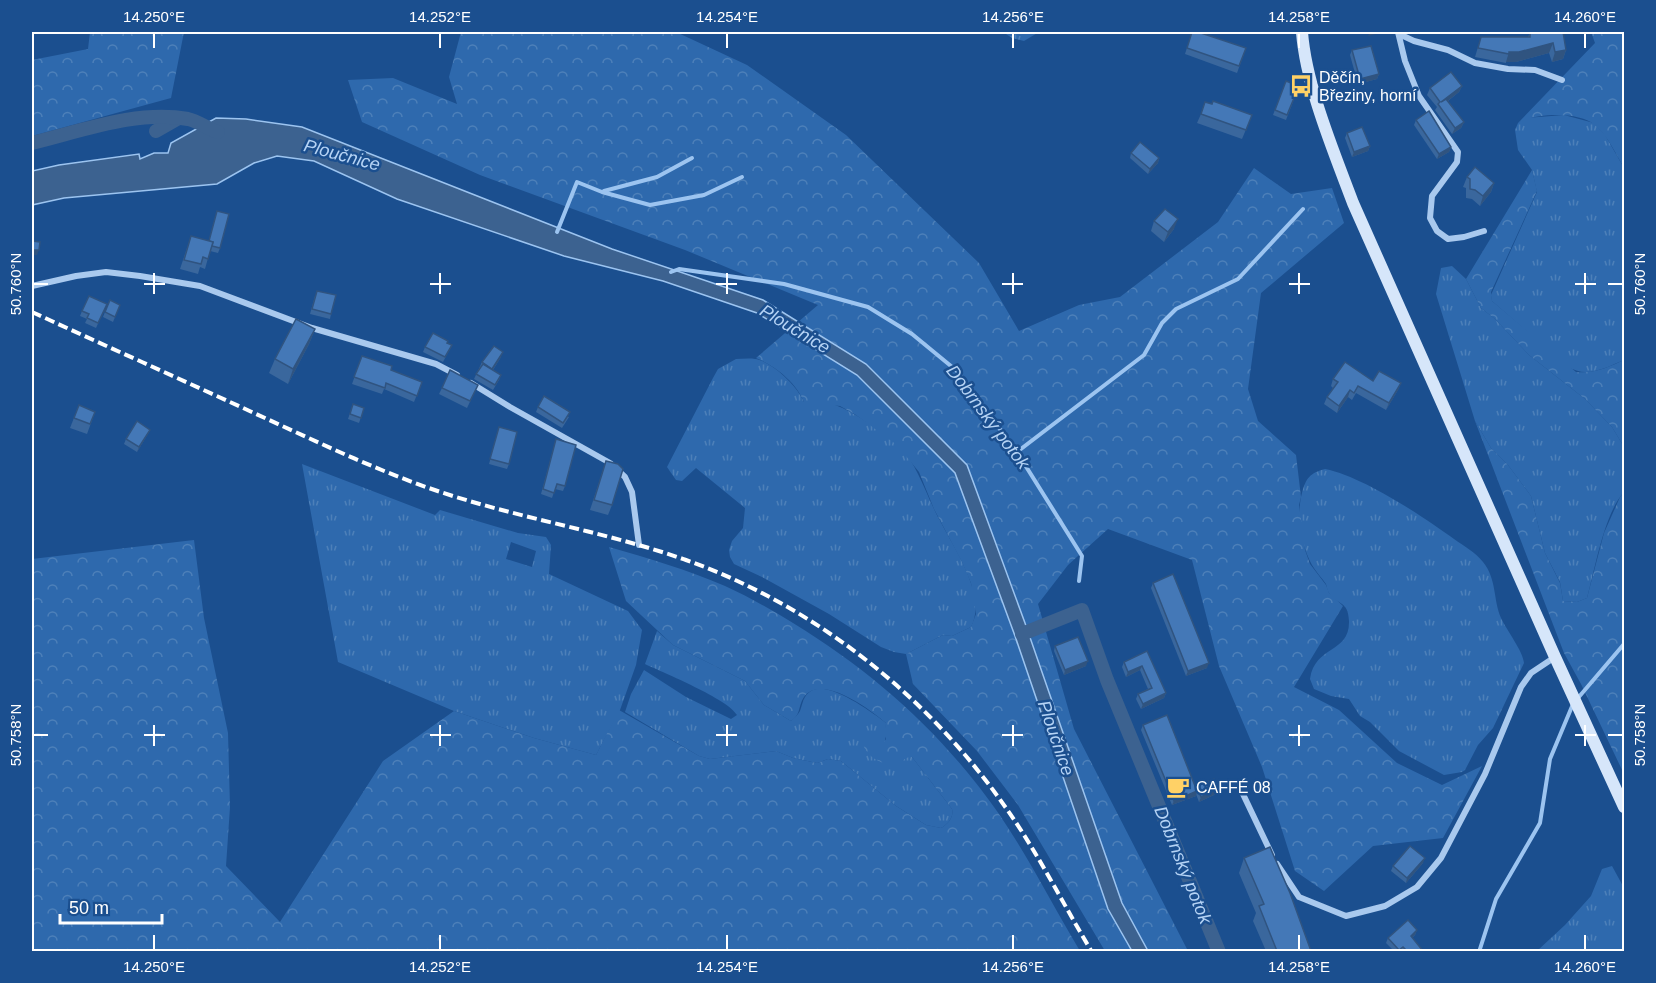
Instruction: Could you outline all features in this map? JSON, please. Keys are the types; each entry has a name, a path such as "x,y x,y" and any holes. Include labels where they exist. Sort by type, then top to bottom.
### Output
{"main road":[{"path":"1302,32 1307,64 1330,141 1353,203 1624,807"}],"street":[{"path":"1398,33 1414,41 1448,50 1474,63 1508,69 1534,70 1562,80"},
{"path":"1398,33 1405,61 1419,96 1458,152 1457,162 1432,196 1430,218 1437,231 1448,239 1484,231"},
{"path":"32,286 76,276 106,273 200,286 312,328 436,364 610,463 625,477 632,492 639,545"},
{"path":"1242,792 1281,873 1299,897 1346,916 1385,906 1417,887 1441,858 1485,774 1521,687 1531,674 1555,657"}],"green space":[{"path":"90,32 184,32 171,98 32,136 32,60 88,49"},
{"path":"461,32 676,32 747,65 846,135 979,263 1019,331 1079,305 1120,297 1218,222 1254,168 1291,194 1332,188 1344,223 1261,293 1248,389 1258,421 1296,455 1305,550 1310,564 1326,585 1329,593 1343,606 1294,687 1339,710 1397,763 1442,785 1482,766 1443,838 1373,846 1324,891 1295,871 1262,767 1219,666 1192,560 1108,529 1068,565 1038,604 1074,729 1188,951 1105,951 1018,805 977,751 913,684 906,654 943,635 952,636 971,627 976,614 971,583 934,509 919,472 897,445 856,415 840,406 804,402 796,388 784,376 756,358 818,305 685,250 480,175 362,122 348,80 393,78 457,104 449,77"},
{"path":"1003,32 1039,32 1024,41 1012,38"},
{"path":"1591,32 1624,32 1624,168 1604,134 1588,120 1557,115 1535,117 1518,123 1595,43"},
{"path":"1564,115 1594,123 1605,135 1624,168 1624,360 1603,369 1588,372 1574,370 1567,366 1492,301 1491,295 1537,192 1532,170 1518,150 1515,130 1518,123 1526,118"},
{"path":"1532,170 1537,191 1491,292 1492,301 1576,372 1595,371 1624,360 1624,447 1612,427 1585,399 1529,355 1495,319 1481,308 1466,279"},
{"path":"1452,266 1466,279 1481,308 1495,319 1529,355 1585,399 1612,427 1624,447 1624,492 1606,528 1587,598 1577,602 1563,601 1560,582 1545,553 1531,496 1508,465 1491,448 1475,421 1436,294 1441,268"},
{"path":"736,359 755,359 769,364 790,382 804,402 836,405 862,419 898,445 910,459 919,475 971,583 975,599 975,613 971,627 952,636 943,635 906,654 894,652 881,647 829,614 762,577 734,564 729,550 732,541 743,528 745,508 696,468 682,481 676,480 667,467 718,369"},
{"path":"1475,421 1491,448 1508,465 1531,496 1545,553 1560,583 1563,601 1577,602 1587,598 1604,533 1624,492 1624,774 1564,653"},
{"path":"302,464 435,515 440,510 518,533 546,537 551,545 549,574 628,611 642,630 636,665 620,710 596,755 534,738 454,711 338,662","holes":["511,542 536,551 532,567 506,559"]},
{"path":"1325,469 1357,480 1409,509 1473,553 1483,562 1491,575 1501,618 1518,647 1524,663 1493,728 1478,745 1462,772 1444,775 1399,751 1370,722 1360,716 1349,699 1331,696 1314,689 1310,679 1313,668 1318,660 1344,639 1348,632 1349,621 1347,609 1328,592 1326,584 1312,565 1305,549 1301,530 1299,511 1305,483 1312,474"},
{"path":"194,540 204,618 228,733 230,807 226,866 280,922 383,761 454,711 534,738 596,755 619,710 699,756 710,759 776,751 793,758 817,763 828,759 841,761 896,806 926,825 941,828 948,822 952,809 912,757 897,763 883,763 865,749 863,739 884,742 886,739 884,734 886,723 879,717 858,702 833,691 822,689 812,691 804,697 796,716 791,721 764,705 745,681 673,645 626,601 609,547 711,580 743,595 777,613 823,643 880,685 931,732 955,758 999,814 1080,951 32,951 32,559"},
{"path":"657,631 673,645 745,681 764,705 791,721 799,712 806,695 819,689 839,693 861,705 886,723 885,742 880,742 901,761 912,757 952,809 950,820 941,828 926,825 896,806 841,761 828,759 817,763 793,758 776,751 710,759 699,756 625,712 631,694 644,670 686,697 731,719 737,715 709,694 645,664"},
{"path":"1612,866 1624,888 1624,951 1537,951 1591,896 1602,869"}],"water":[{"name":"Ploučnice","path":"216,118 246,119 302,127 612,249 763,300 866,364 967,465 1025,623 1122,903 1148,951 1132,951 1108,909 1015,636 955,473 857,375 757,313 663,281 564,256 397,199 314,161 277,156 254,163 217,184 64,198 32,205 32,171 139,154 140,159 154,153 168,153 171,143"}],"building":[{"path":"1192,32 1246,48 1239,66 1187,48"},
{"path":"1563,32 1566,50 1555,52 1553,43 1519,52 1509,52 1509,54 1478,48 1481,37 1530,37 1530,33"},
{"path":"1371,46 1379,74 1360,79 1352,50"},
{"path":"1451,72 1462,86 1441,102 1446,99 1464,122 1455,128 1430,88"},
{"path":"1286,81 1299,86 1287,115 1275,110"},
{"path":"1213,101 1252,115 1246,130 1201,114 1205,102 1212,104"},
{"path":"1429,111 1451,147 1439,154 1416,120"},
{"path":"1362,127 1370,146 1354,152 1347,133"},
{"path":"1140,142 1159,158 1150,169 1131,153"},
{"path":"1475,167 1494,183 1483,196 1470,189 1470,179 1467,177"},
{"path":"1165,209 1178,219 1168,232 1154,221"},
{"path":"217,211 229,214 220,248 212,246 213,242 209,241"},
{"path":"191,236 213,242 208,259 203,257 201,264 184,260"},
{"path":"32,241 40,242 39,250 32,250"},
{"path":"317,291 336,295 331,314 312,309"},
{"path":"89,296 107,304 98,323 87,318 89,314 82,311"},
{"path":"110,300 120,305 115,317 105,312"},
{"path":"296,319 315,329 293,369 275,359"},
{"path":"433,333 452,345 445,357 425,347"},
{"path":"494,346 503,352 492,369 482,362"},
{"path":"362,356 392,366 391,370 422,382 417,396 386,383 385,388 354,377"},
{"path":"1345,362 1373,381 1379,371 1401,383 1389,403 1358,386 1354,393 1350,390 1339,406 1327,397 1338,382 1333,379"},
{"path":"483,364 501,375 495,385 476,374"},
{"path":"450,370 478,385 470,401 442,388"},
{"path":"544,396 570,412 563,423 538,407"},
{"path":"353,404 364,408 361,418 350,414"},
{"path":"79,405 95,412 90,424 74,418"},
{"path":"137,421 150,430 139,447 126,439"},
{"path":"499,427 517,432 509,464 490,459"},
{"path":"556,439 576,445 565,486 557,484 554,493 543,489"},
{"path":"606,461 618,464 623,469 612,505 594,500"},
{"path":"1173,574 1209,663 1188,671 1153,583"},
{"path":"1078,637 1088,661 1065,670 1055,646"},
{"path":"1147,651 1166,693 1143,704 1138,694 1152,688 1142,666 1128,672 1124,662"},
{"path":"1167,715 1197,791 1174,801 1143,725"},
{"path":"1214,779 1218,789 1201,797 1197,786"},
{"path":"1410,846 1425,858 1407,878 1393,866"},
{"path":"1270,847 1311,951 1277,951 1259,906 1264,904 1244,858"},
{"path":"1408,920 1417,930 1411,936 1423,951 1407,951 1403,947 1399,950 1388,938"}],"waterway":[{"path":"32,143 109,123 149,117 188,119 218,132"},
{"path":"156,131 177,119"},
{"path":"604,191 657,177 692,158"},
{"path":"557,232 577,182 602,192 650,205 704,195 742,177"},
{"path":"1017,452 1144,355 1162,323 1176,309 1238,279 1303,209"},
{"name":"Dobrnský potok","path":"671,272 679,269 784,284 868,307 912,334 957,371 1017,452 1082,556 1079,581"},
{"name":"Dobrnský potok","path":"1022,634 1082,610 1107,680 1219,952"},
{"name":"Dobrnský potok","path":"1578,698 1624,644"},
{"name":"Dobrnský potok","path":"1479,952 1496,899 1540,823 1550,759 1573,704"}],"railway":[{"path":"32,312 339,452 404,479 490,507 654,549 734,579 779,602 823,629 865,659 941,728 975,767 1018,825 1092,952"}],"place":[{"name":"Děčín, Březiny, horní","path":"1301,86"},
{"name":"CAFFÉ 08","path":"1178,787"}]}
